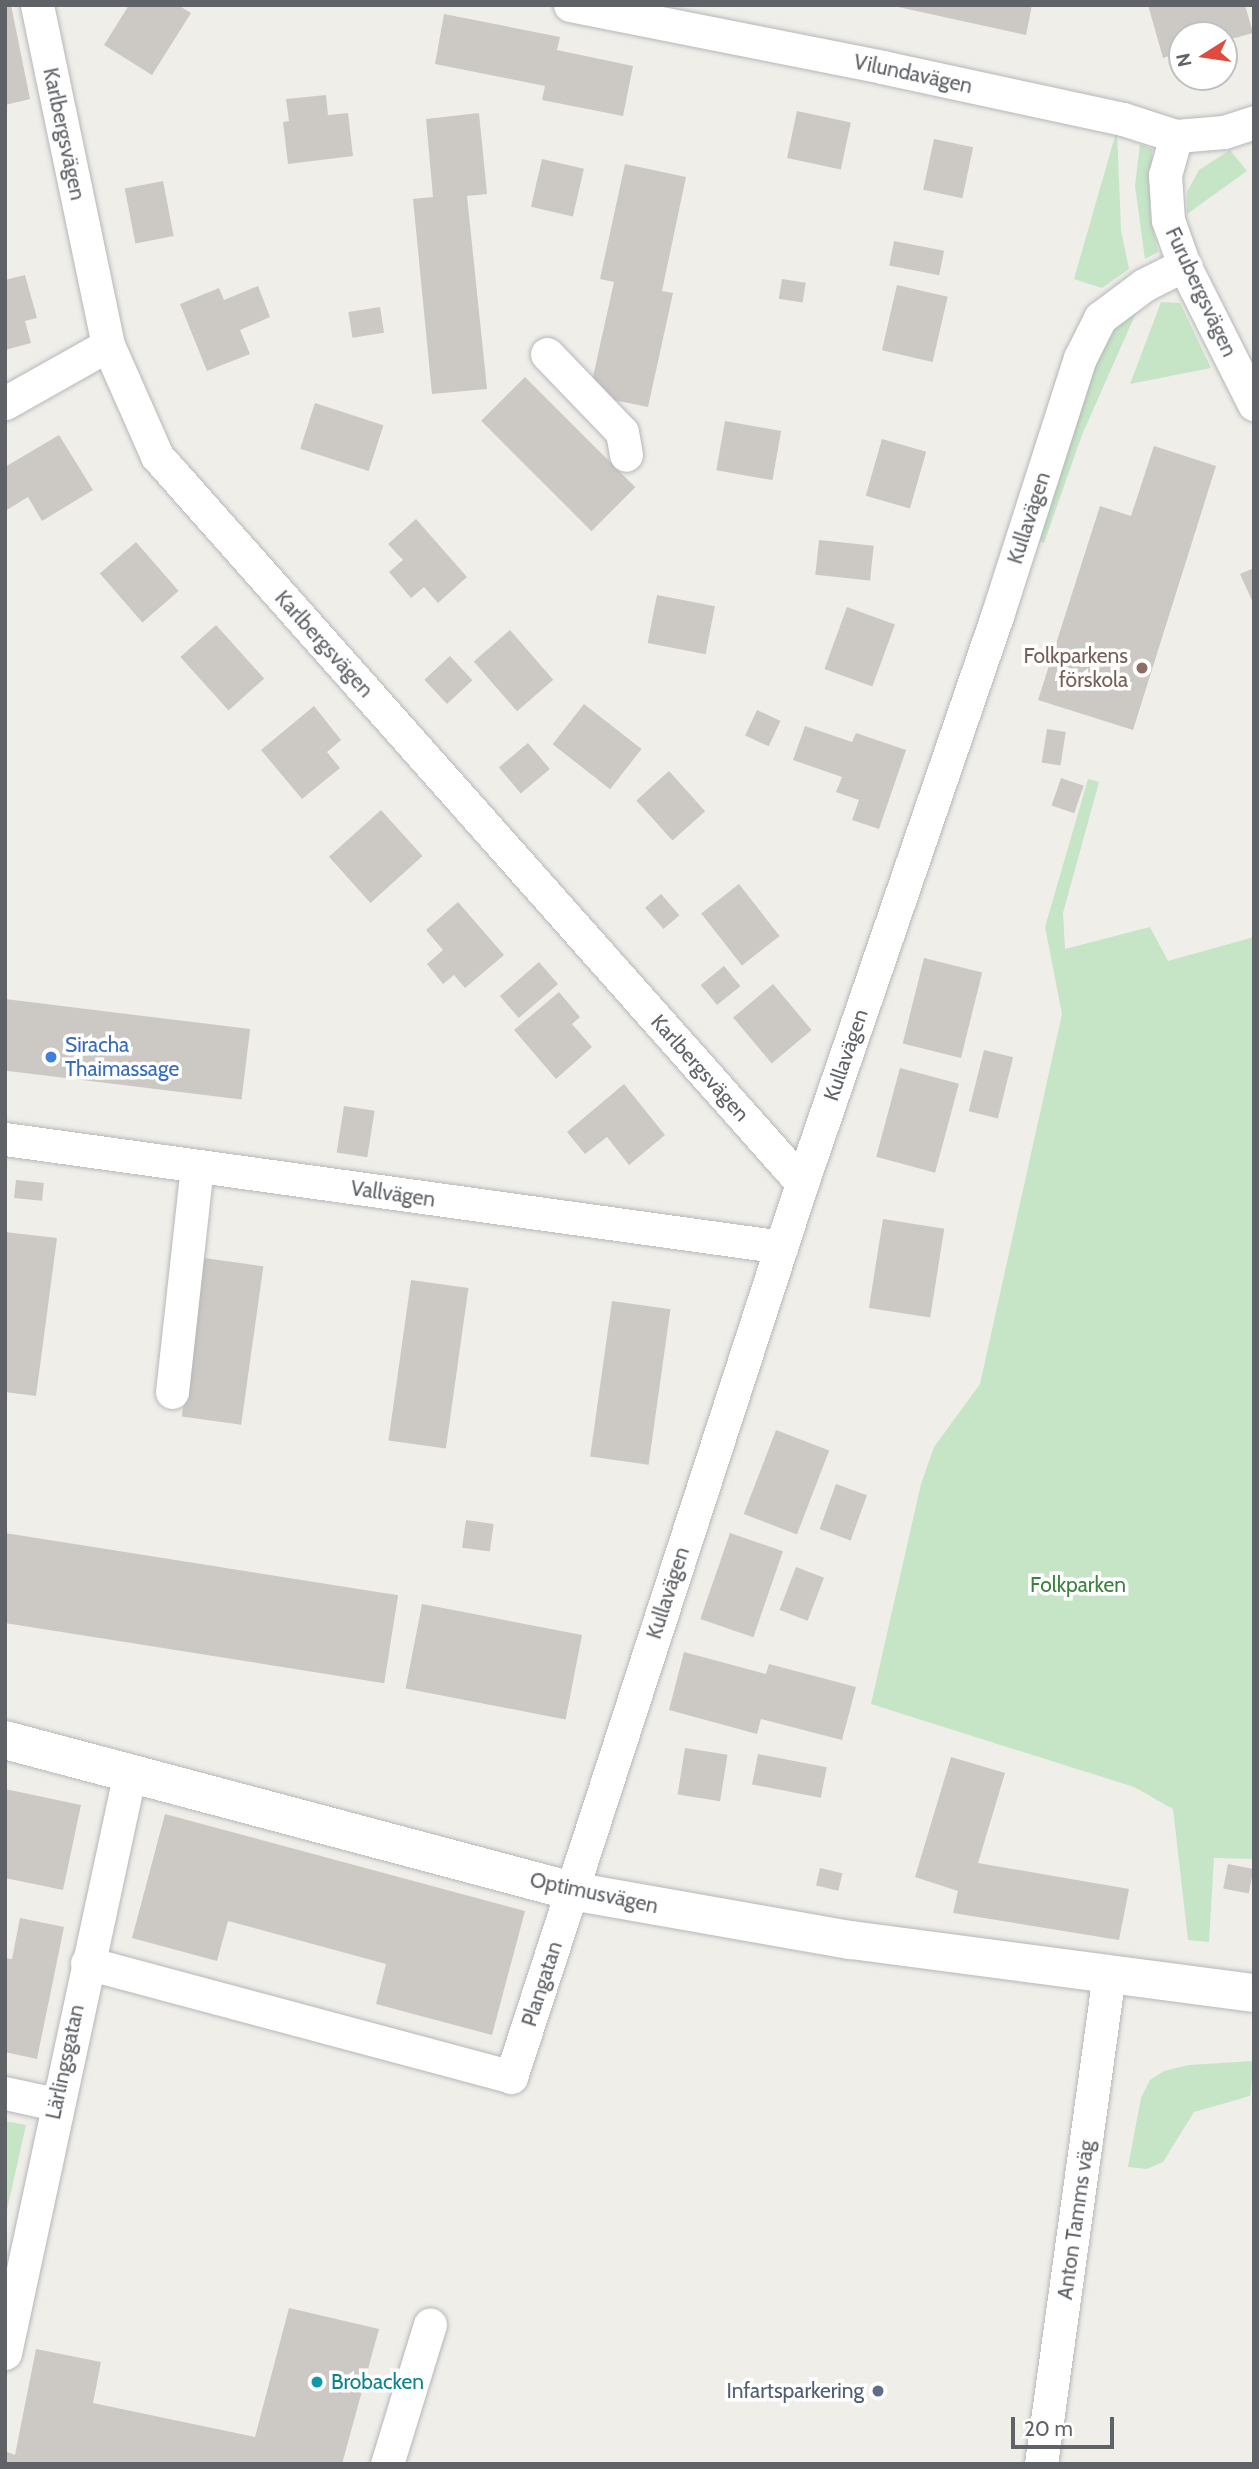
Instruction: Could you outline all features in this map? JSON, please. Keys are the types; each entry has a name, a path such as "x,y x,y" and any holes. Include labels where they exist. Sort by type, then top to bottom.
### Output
{"street":[{"name":"Karlbergsvägen","path":"37,5 108,345 157,456 802,1183"},
{"name":"Vilundavägen","path":"570,5 882,67 1123,119 1176,136 1224,132 1254,122"},
{"name":"Furubergsvägen","path":"1176,136 1165,176 1167,209 1184,265 1254,404"},
{"name":"Kullavägen","path":"572,1891 802,1183 993,629 1080,358 1100,318 1144,285 1184,265"},
{"path":"5,402 108,345"},
{"path":"547,354 622,432 626,455"},
{"name":"Vallvägen","path":"5,1139 782,1247"},
{"path":"172,1392 197,1167"},
{"name":"Optimusvägen","path":"5,1740 572,1891 851,1940 1109,1976 1254,1985"},
{"name":"Lärlingsgatan","path":"5,2353 55,2104 130,1772"},
{"name":"Plangatan","path":"87,1963 511,2077 572,1891"},
{"name":"Anton Tamms väg","path":"1041,2464 1109,1976"},
{"name":"Optimusvägen","path":"1196,1983 1254,1993"},
{"path":"5,2093 55,2104"},
{"path":"387,2464 430,2324"}],"green space":[{"path":"1117,129 1121,230 1129,269 1102,288 1074,279"},
{"path":"1140,144 1152,149 1150,217 1158,252 1145,259 1135,186"},
{"path":"1230,150 1247,171 1187,214 1187,192 1199,170"},
{"path":"1161,302 1180,303 1211,368 1130,384"},
{"path":"1139,306 1082,435 1044,543 1035,539 1091,366 1116,322"},
{"name":"Folkparken","path":"1088,779 1099,782 1063,913 1065,949 1150,927 1168,961 1254,937 1254,1859 1214,1858 1209,1942 1188,1940 1173,1809 1134,1787 871,1704 921,1484 934,1447 980,1384 1062,1014 1045,927"},
{"path":"1254,2061 1250,2096 1194,2112 1163,2162 1147,2169 1128,2167 1141,2098 1150,2080 1164,2071 1189,2065"},
{"path":"5,2121 26,2125 5,2219"}],"building":[{"path":"11,5 30,99 5,105 5,6"},
{"path":"129,5 178,5 191,13 152,75 104,45"},
{"path":"889,5 1032,5 1026,35"},
{"path":"1148,5 1245,5 1253,33 1238,37 1238,21 1168,21 1168,56 1163,58"},
{"path":"444,14 560,37 557,50 633,66 623,116 542,100 545,86 435,64"},
{"path":"326,95 328,115 348,113 353,156 288,164 283,122 289,121 286,99"},
{"path":"797,111 851,122 841,169 787,158"},
{"path":"479,113 487,194 467,196 487,389 432,394 413,199 433,197 426,119"},
{"path":"934,139 973,147 962,198 923,190"},
{"path":"542,159 584,169 573,216 531,207"},
{"path":"625,164 686,177 662,291 673,293 648,407 589,395 614,282 600,279"},
{"path":"163,181 174,236 135,243 125,188"},
{"path":"894,241 944,251 939,275 889,266"},
{"path":"25,275 37,318 25,321 31,343 5,350 5,280"},
{"path":"782,279 806,283 803,303 779,299"},
{"path":"897,285 948,297 933,362 882,350"},
{"path":"258,286 270,317 240,330 250,354 207,371 180,304 219,288 224,300"},
{"path":"380,307 384,333 352,338 348,312"},
{"path":"525,377 635,487 591,531 481,421"},
{"path":"315,403 383,425 369,471 300,449"},
{"path":"725,421 781,431 772,480 716,470"},
{"path":"59,435 93,490 42,521 28,497 5,511 5,467"},
{"path":"882,439 926,452 910,508 866,496"},
{"path":"1154,446 1216,466 1133,730 1038,700 1100,506 1131,516"},
{"path":"416,519 467,577 438,603 424,587 411,598 389,572 403,560 388,544"},
{"path":"819,540 874,546 870,581 815,575"},
{"path":"136,542 179,591 142,623 100,573"},
{"path":"1254,568 1254,605 1240,574"},
{"path":"657,595 715,606 706,654 648,643"},
{"path":"847,607 895,624 872,686 824,669"},
{"path":"216,625 264,679 229,711 180,657"},
{"path":"510,630 553,680 517,711 474,661"},
{"path":"450,656 473,680 447,704 424,680"},
{"path":"584,704 642,749 610,789 553,744"},
{"path":"314,706 341,740 327,752 340,768 302,799 261,750"},
{"path":"757,710 781,721 769,746 745,735"},
{"path":"805,726 852,742 856,733 906,750 879,829 852,820 859,800 836,792 842,777 793,760"},
{"path":"1047,729 1066,732 1060,766 1042,763"},
{"path":"528,743 550,769 521,793 499,767"},
{"path":"669,771 705,811 672,841 636,800"},
{"path":"1061,778 1084,786 1074,813 1052,805"},
{"path":"381,810 422,856 370,903 329,857"},
{"path":"739,884 780,936 742,966 701,914"},
{"path":"661,894 679,915 664,929 645,908"},
{"path":"458,902 504,955 465,988 454,975 443,984 427,964 443,950 426,930"},
{"path":"924,958 982,973 961,1058 903,1043"},
{"path":"539,962 558,984 519,1018 500,996"},
{"path":"724,966 740,986 717,1005 701,985"},
{"path":"773,984 812,1030 772,1063 733,1017"},
{"path":"559,992 580,1017 572,1024 592,1047 556,1079 514,1030"},
{"path":"5,999 250,1029 242,1100 5,1071"},
{"path":"984,1050 1013,1057 998,1118 969,1111"},
{"path":"900,1068 959,1084 935,1173 876,1157"},
{"path":"624,1084 665,1135 629,1165 607,1137 585,1154 567,1132"},
{"path":"344,1106 375,1111 367,1157 337,1152"},
{"path":"16,1180 44,1183 42,1201 14,1198"},
{"path":"883,1219 944,1229 930,1318 869,1308"},
{"path":"5,1232 57,1238 36,1396 5,1392"},
{"path":"204,1258 263,1266 241,1425 182,1416"},
{"path":"411,1280 468,1288 446,1448 388,1440"},
{"path":"612,1301 670,1309 649,1465 590,1456"},
{"path":"776,1430 829,1450 797,1534 744,1514"},
{"path":"836,1484 867,1495 851,1540 820,1529"},
{"path":"466,1520 494,1524 490,1552 462,1548"},
{"path":"5,1533 398,1595 384,1683 5,1623"},
{"path":"730,1533 783,1551 753,1637 700,1619"},
{"path":"796,1567 824,1578 808,1621 780,1610"},
{"path":"422,1604 582,1635 566,1720 406,1688"},
{"path":"684,1652 766,1674 769,1664 856,1687 842,1740 761,1719 757,1734 669,1710"},
{"path":"685,1748 727,1755 720,1801 678,1794"},
{"path":"758,1754 827,1767 821,1798 752,1784"},
{"path":"951,1757 1005,1773 978,1863 1129,1889 1119,1940 953,1913 958,1891 915,1877"},
{"path":"5,1789 81,1805 63,1890 5,1878"},
{"path":"165,1814 525,1911 492,2035 376,2004 386,1964 228,1921 217,1961 132,1938"},
{"path":"1228,1864 1254,1869 1249,1894 1223,1889"},
{"path":"820,1868 842,1873 838,1891 816,1886"},
{"path":"20,1918 64,1927 37,2059 5,2052 5,1958 12,1959"},
{"name":"Brobacken","path":"289,2308 379,2329 342,2464 5,2464 5,2451 15,2455 36,2349 101,2362 93,2403 255,2437"}],"place":[{"name":"Folkparkens förskola","path":"1142,668"},
{"name":"Siracha Thaimassage","path":"51,1057"},
{"name":"Brobacken","path":"317,2382"},
{"name":"Infartsparkering","path":"878,2391"}]}
